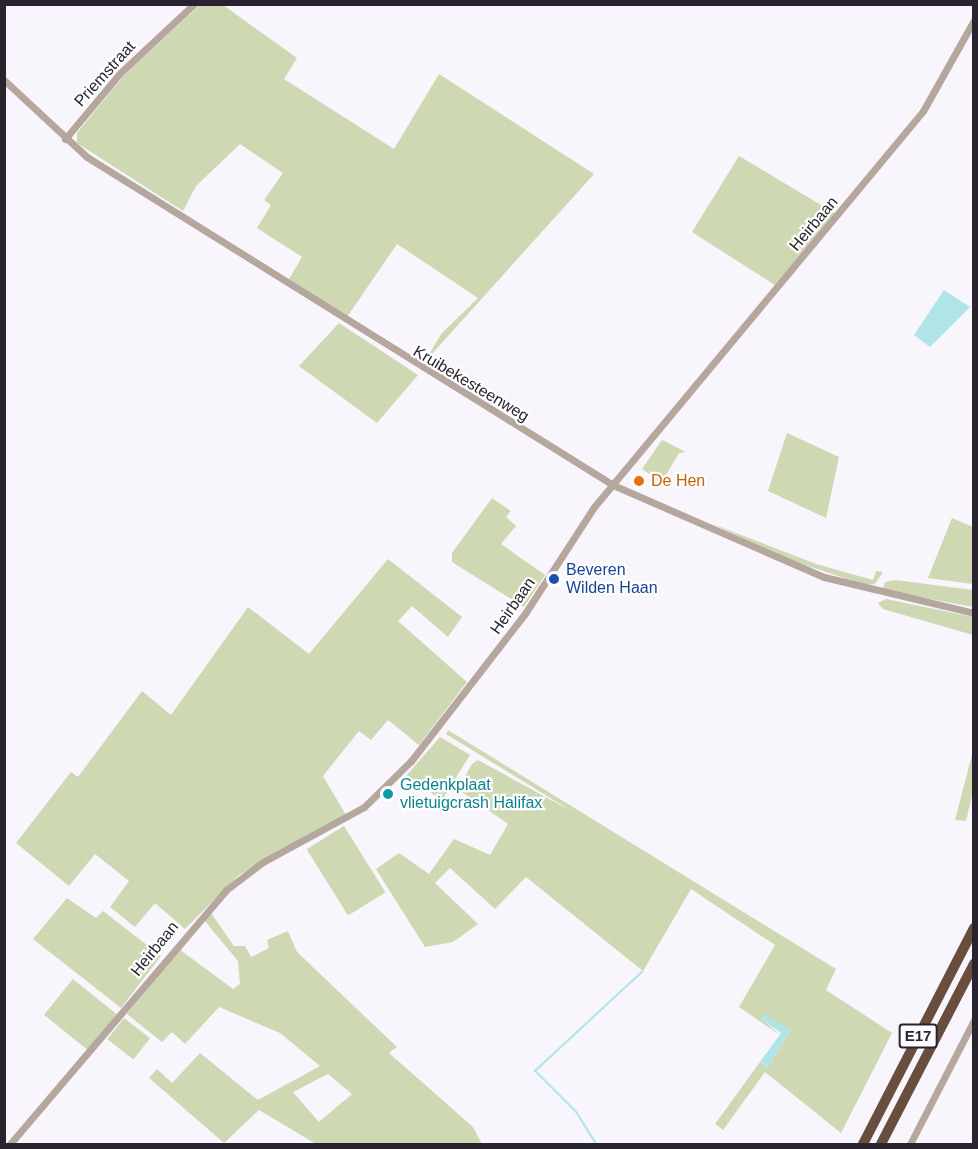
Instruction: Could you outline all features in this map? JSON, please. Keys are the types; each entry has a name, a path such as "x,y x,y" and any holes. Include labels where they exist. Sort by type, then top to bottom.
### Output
{"highway":[{"name":"E17","path":"863,1144 974,928"},
{"name":"E17","path":"881,1144 974,964"}],"street":[{"name":"Priemstraat","path":"65,140 120,73 194,4"},
{"name":"Heirbaan","path":"10,1144 226,890 263,862 364,807 396,777 487,665 613,485 894,148 940,86 974,20"},
{"name":"Kruibekesteenweg","path":"4,80 65,140 432,377 613,485 824,577 974,613"},
{"path":"910,1144 974,1020"}],"green space":[{"path":"200,5 223,5 297,58 284,79 394,149 439,74 594,174 422,365 442,333 478,298 397,244 347,317 289,279 302,257 257,228 271,205 264,200 283,173 240,144 196,186 183,211 77,143 77,133 126,73"},
{"path":"739,156 836,214 775,285 692,232"},
{"path":"339,323 418,375 377,423 299,366"},
{"path":"787,433 839,457 826,518 768,491"},
{"path":"662,440 686,452 679,453 662,482 642,469"},
{"path":"492,498 511,511 506,517 516,526 501,544 545,575 524,607 452,562 452,553"},
{"path":"952,518 973,527 973,584 928,578"},
{"path":"713,524 816,564 873,580 876,571 883,572 875,584 865,585 784,558"},
{"path":"388,559 462,617 448,637 412,606 398,621 467,682 419,745 388,720 371,740 359,731 323,776 346,815 239,875 185,929 155,903 135,927 110,907 129,881 95,854 69,886 16,843 71,772 78,777 142,691 171,715 248,607 309,654"},
{"path":"895,580 973,590 973,607 883,590 885,582"},
{"path":"886,599 973,617 973,635 883,609 878,603"},
{"path":"448,730 836,969 826,990 892,1033 841,1133 765,1072 723,1130 715,1124 760,1062 768,1067 791,1029 761,1018 780,1035 739,1007 775,945 691,889 643,971 526,877 495,909 450,868 435,883 478,924 453,942 425,947 376,869 399,853 429,874 454,839 490,855 508,824 458,789 472,764 478,760 573,812 446,734"},
{"path":"440,737 470,755 442,800 406,776"},
{"path":"973,751 973,791 966,821 955,820"},
{"path":"344,826 385,892 348,915 307,849"},
{"path":"67,898 96,918 103,911 161,956 121,1008 33,939"},
{"path":"211,913 234,946 245,946 251,957 269,948 267,940 288,931 297,952 397,1047 389,1053 473,1127 482,1144 316,1144 259,1110 224,1143 149,1078 157,1069 172,1083 200,1053 258,1100 320,1066 280,1033 219,1007 185,1044 172,1032 162,1042 127,1014 179,949 233,989 240,984 238,961 204,920","holes":["328,1074 352,1094 319,1122 293,1092"]},
{"path":"73,979 117,1015 88,1051 44,1015"},
{"path":"124,1018 150,1038 133,1060 107,1039"}],"water":[{"path":"944,290 970,307 930,347 914,335"},
{"path":"763,1014 791,1029 768,1067 760,1062 781,1033 760,1018"}],"waterway":[{"path":"596,1144 576,1112 535,1071 642,972"}],"place":[{"name":"De Hen","path":"639,481"},
{"name":"Beveren Wilden Haan","path":"554,579"},
{"name":"Gedenkplaat vlietuigcrash Halifax","path":"388,794"}]}
